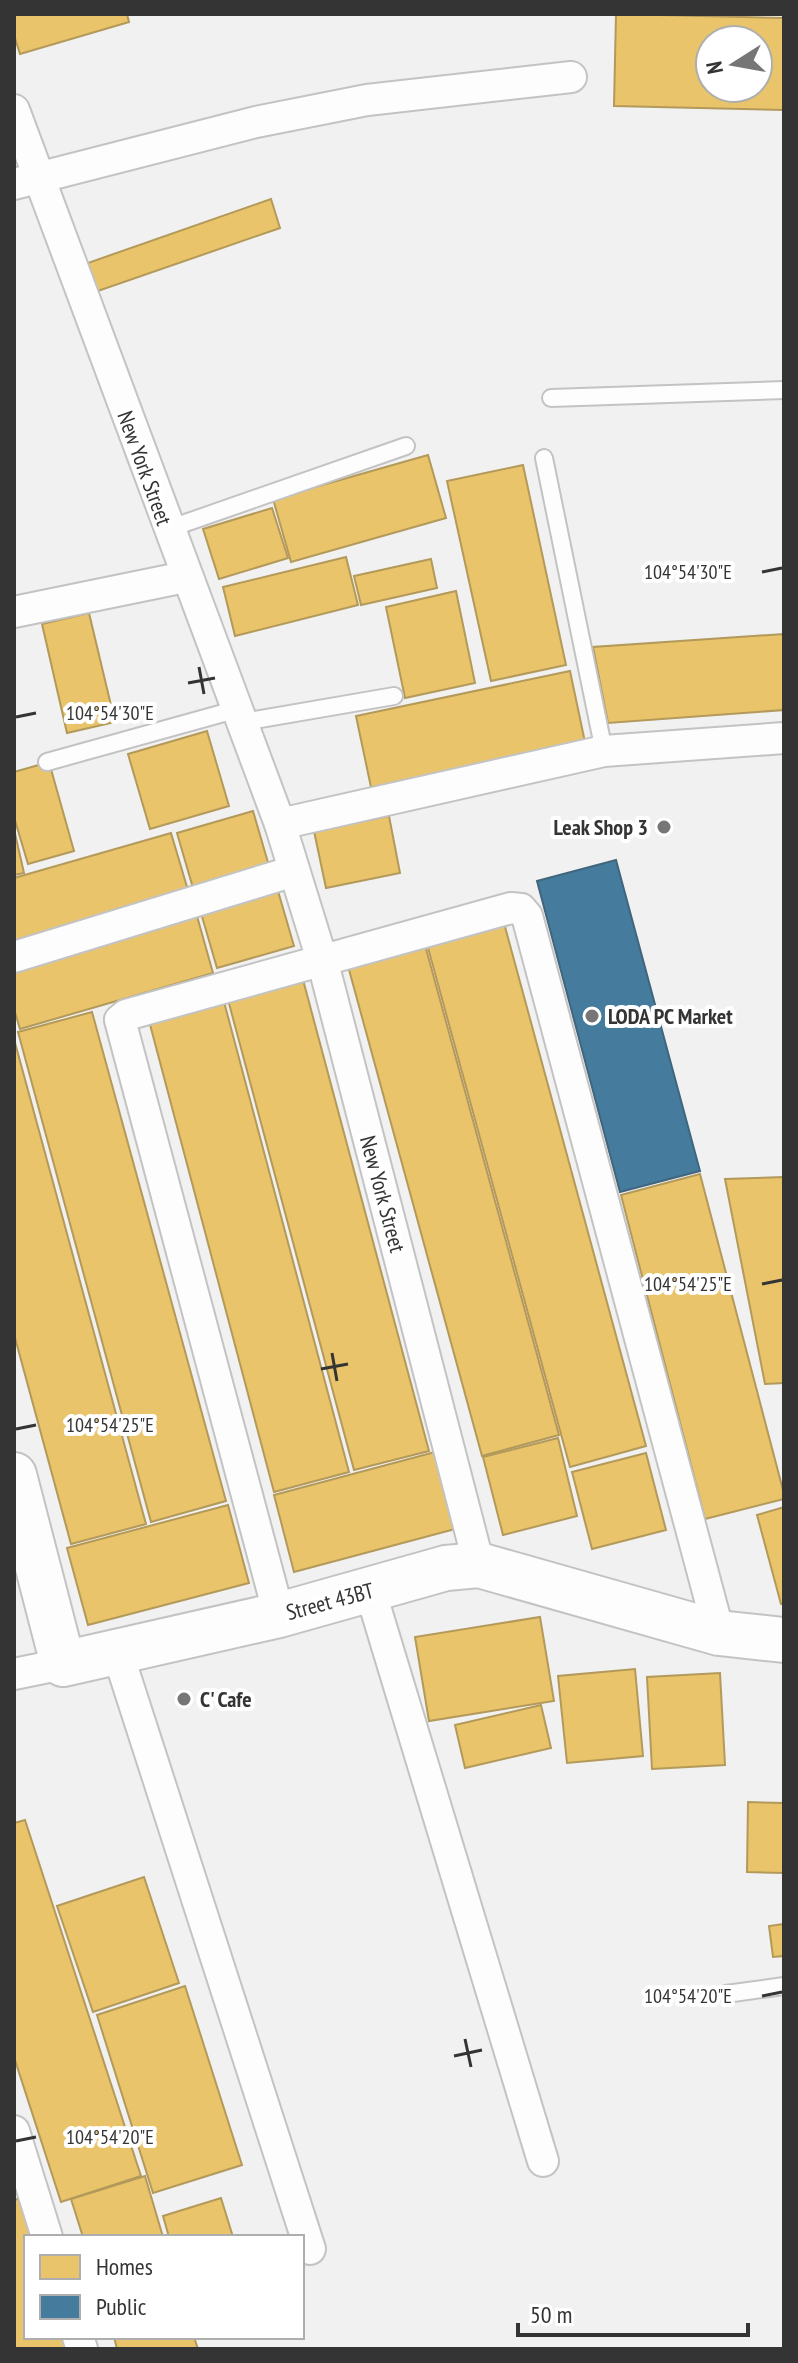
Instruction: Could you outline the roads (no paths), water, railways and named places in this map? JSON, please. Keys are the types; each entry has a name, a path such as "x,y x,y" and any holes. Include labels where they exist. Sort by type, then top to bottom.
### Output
{"street":[{"path":"27,181 256,122 367,100 571,77"},
{"name":"New York Street","path":"14,110 27,181 168,529 280,824 323,963 479,1565"},
{"path":"14,612 185,577"},
{"path":"280,824 604,751 784,738"},
{"path":"14,957 294,871"},
{"path":"279,1615 120,1020 126,1015 323,963 511,908 521,909 527,916 719,1633"},
{"path":"14,1475 63,1664 14,1674"},
{"name":"Street 43BT","path":"63,1664 118,1654 279,1615 446,1568 479,1565 719,1633 784,1640"},
{"path":"370,1590 543,2161"},
{"path":"118,1654 310,2249"},
{"path":"14,2131 46,2235"}],"lane":[{"path":"551,398 784,390"},
{"path":"168,529 406,446"},
{"path":"544,458 604,751"},
{"path":"47,762 240,716 394,696"},
{"path":"726,1994 784,1986"}],"place":[{"name":"Leak Shop 3","path":"664,827"},
{"name":"LODA PC Market","path":"592,1016"},
{"name":"C' Cafe","path":"184,1699"}]}
